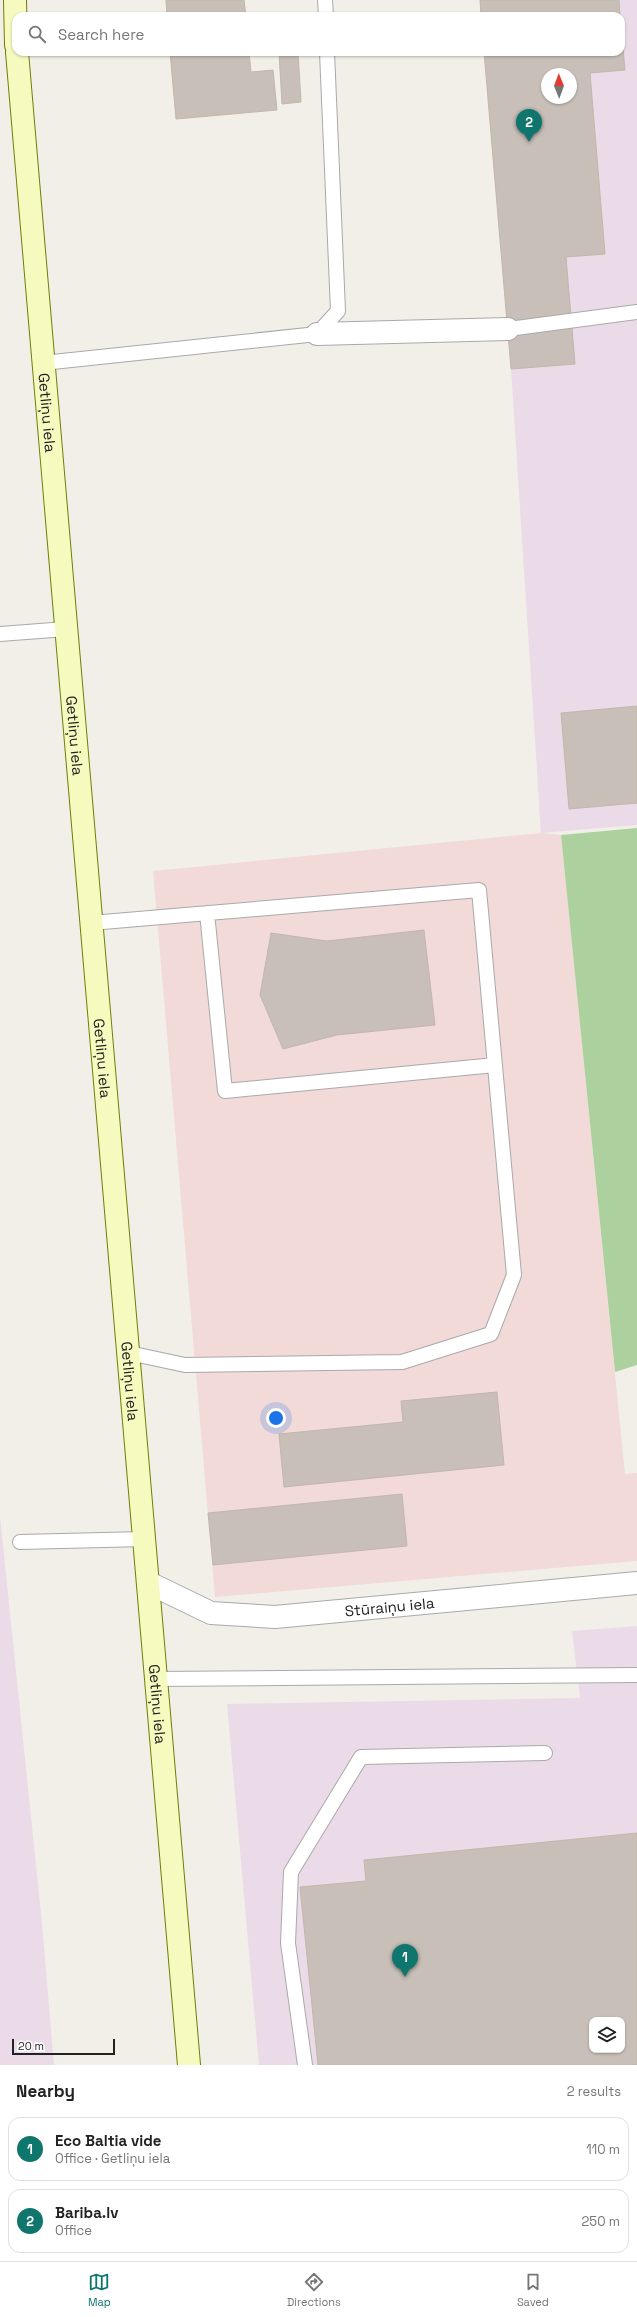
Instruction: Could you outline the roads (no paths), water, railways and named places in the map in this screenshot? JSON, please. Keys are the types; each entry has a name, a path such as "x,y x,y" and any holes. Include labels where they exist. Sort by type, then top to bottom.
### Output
{"street":[{"path":"15,0 15,12"},
{"name":"Getliņu iela","path":"17,56 149,1583 154,1679 189,2065"},
{"path":"317,334 508,329"},
{"name":"Stūraiņu iela","path":"149,1583 211,1613 275,1617 637,1583"}],"lane":[{"path":"325,0 326,12"},
{"path":"43,363 317,334 338,312 328,56"},
{"path":"508,329 637,312"},
{"path":"0,634 66,629"},
{"path":"91,923 479,890 514,1275 491,1334 402,1362 185,1365 129,1353"},
{"path":"207,913 225,1090 495,1065"},
{"path":"20,1542 145,1539"},
{"path":"154,1679 637,1675"},
{"path":"305,2065 288,1943 291,1872 361,1757 545,1753"}],"place":[{"name":"Bariba.lv","path":"529,142"},
{"name":"Eco Baltia vide","path":"405,1977"}]}
